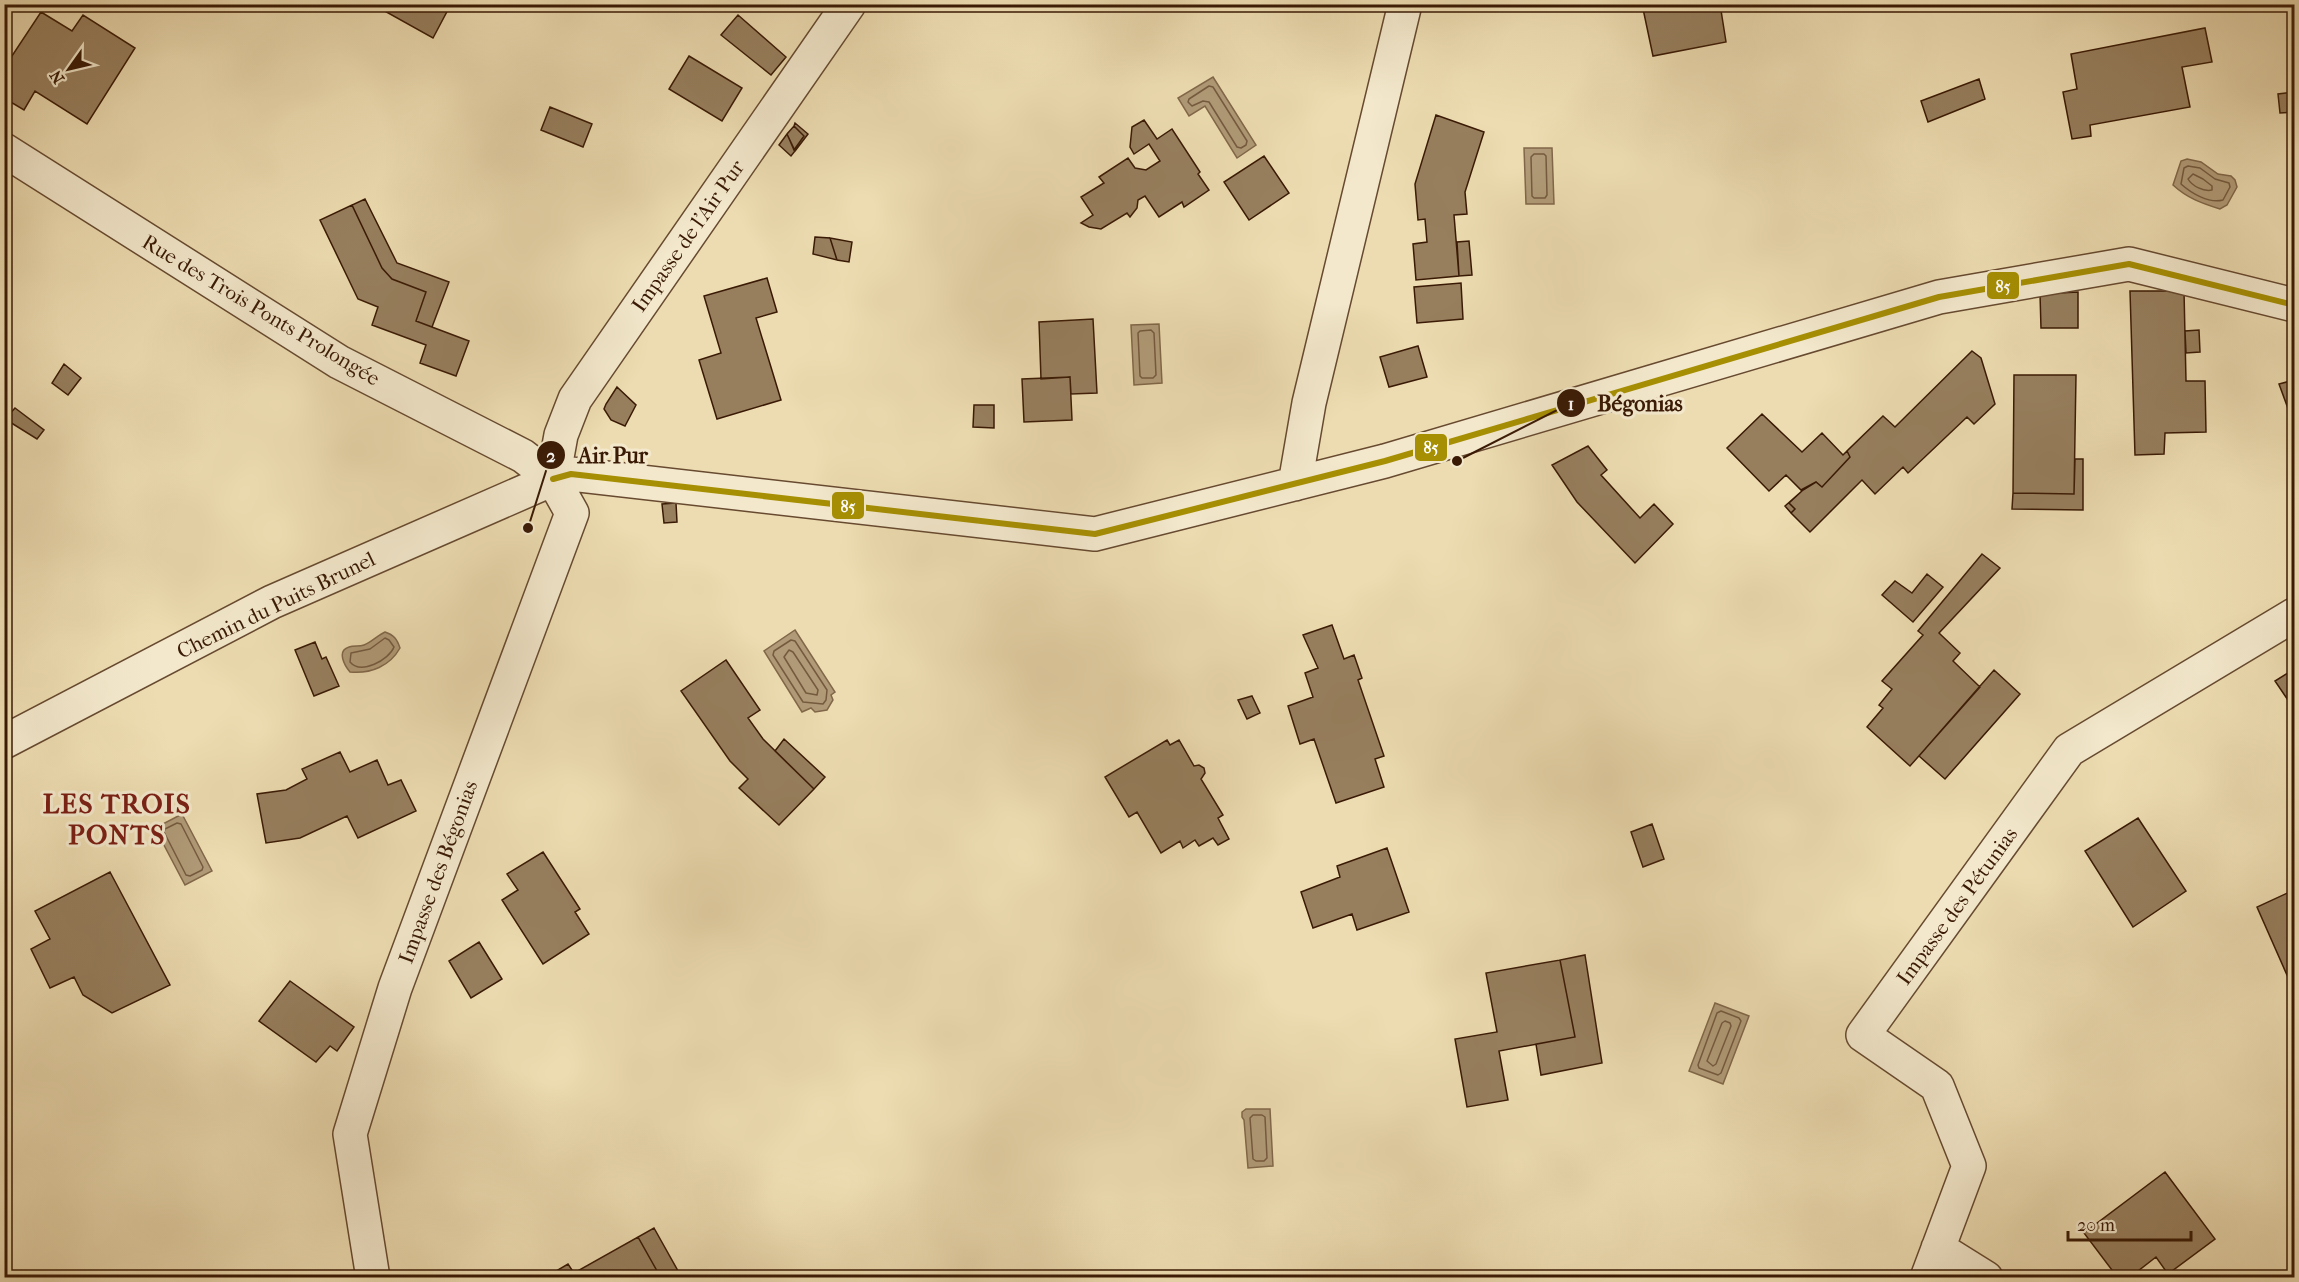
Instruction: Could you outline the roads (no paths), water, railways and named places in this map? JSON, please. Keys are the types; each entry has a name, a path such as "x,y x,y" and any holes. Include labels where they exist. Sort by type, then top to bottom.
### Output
{"street":[{"name":"Impasse de l'Air Pur","path":"553,479 561,435 575,399 849,4"},
{"path":"1295,484 1310,402 1405,4"},
{"name":"Rue des Trois Ponts Prolongée","path":"4,150 339,362 523,456 553,479"},
{"name":"Chemin du Puits Brunel","path":"4,742 272,602 553,479 571,474 1095,534 1437,446 1939,297 2129,264 2295,305"},
{"name":"Impasse des Bégonias","path":"373,1278 350,1134 395,988 572,513 553,479"},
{"name":"Impasse des Pétunias","path":"1933,1263 1970,1166 1937,1086 1863,1035 2069,750 2295,615"},
{"path":"1933,1263 1986,1278"}],"water":[{"path":"1213,77 1256,145 1237,158 1205,106 1189,116 1178,98"},
{"path":"1524,148 1552,148 1554,204 1526,204"},
{"path":"2187,159 2201,162 2218,174 2231,176 2235,180 2237,187 2227,205 2220,209 2207,205 2189,197 2173,185 2181,161"},
{"path":"1159,324 1162,383 1134,385 1131,325"},
{"path":"795,630 835,692 831,695 833,700 827,710 815,712 811,708 802,712 764,651"},
{"path":"385,632 393,636 400,648 391,660 379,668 365,672 350,672 342,655 345,649 364,645"},
{"path":"182,814 212,871 185,885 155,828"},
{"path":"1715,1003 1749,1016 1723,1084 1689,1071"},
{"path":"1246,1109 1270,1109 1273,1166 1248,1168 1242,1117 1242,1112"}],"place":[{"name":"Bégonias","path":"1457,461"},
{"name":"Air Pur","path":"528,528"}],"district":[{"name":"LES TROIS PONTS","path":"117,820"}]}
